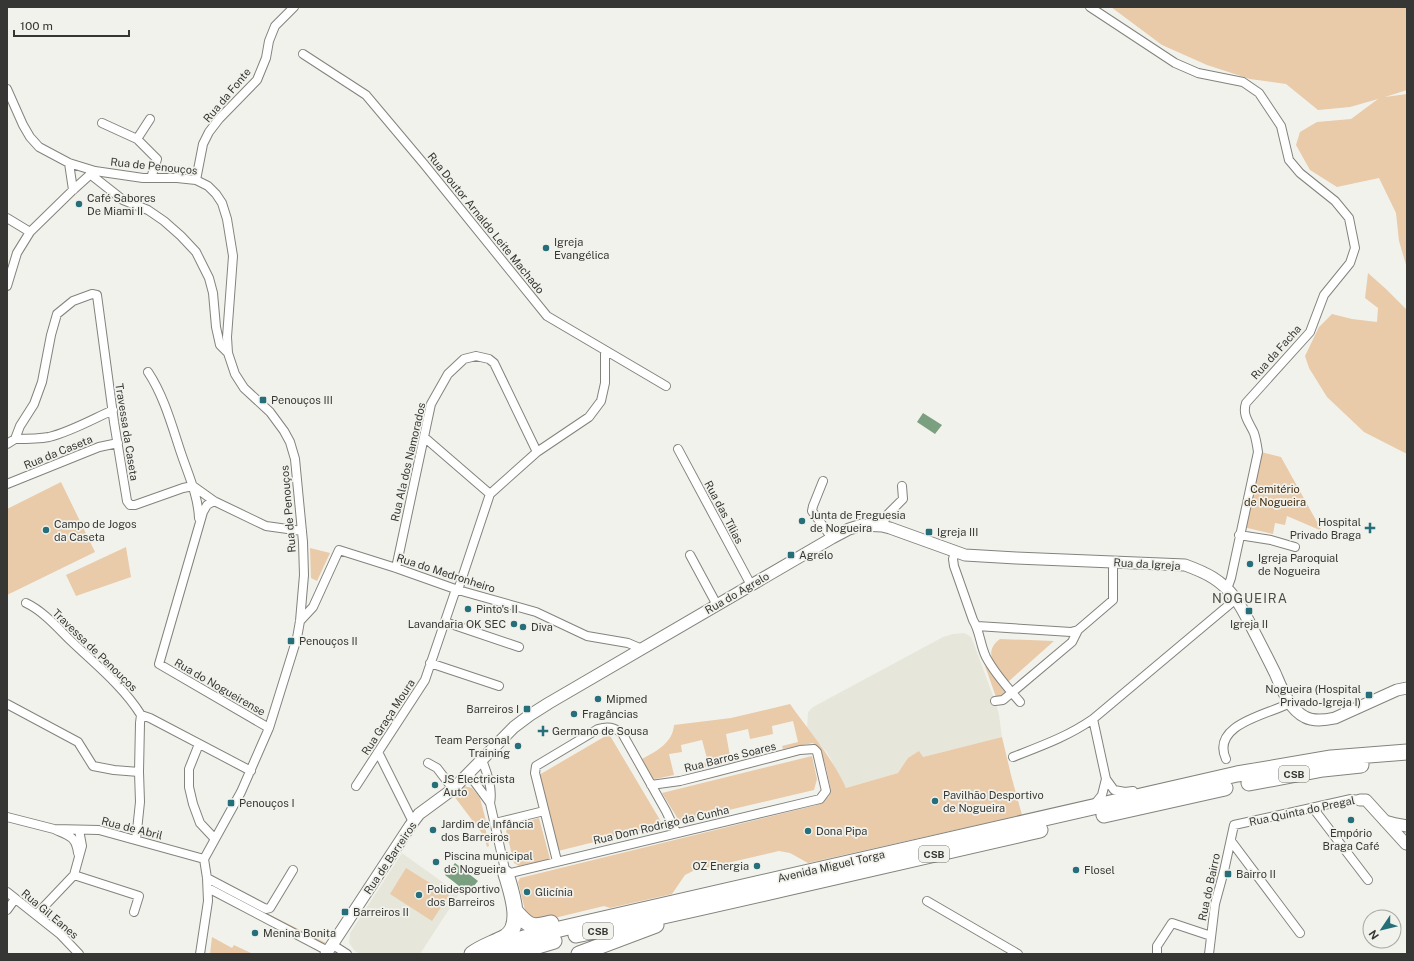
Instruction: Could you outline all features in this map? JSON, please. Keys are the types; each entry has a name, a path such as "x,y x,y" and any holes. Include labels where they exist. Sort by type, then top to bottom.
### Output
{"highway":[{"name":"CSB","path":"1178,791 1269,768 1315,760 1352,755 1407,752"},
{"name":"CSB","path":"1178,791 1261,780 1316,770 1407,762"},
{"name":"Avenida Miguel Torga","path":"485,954 524,938 605,918 1092,807 1178,791"},
{"name":"Avenida Miguel Torga","path":"512,954 560,939 687,912 1178,791"},
{"path":"506,874 516,912 528,925 539,926 593,914 605,918"},
{"path":"472,954 506,936 511,931 516,912"},
{"path":"579,954 637,933 687,912"}],"street":[{"name":"Rua da Fonte","path":"196,180 203,144 219,119 257,80 266,58 269,41 275,26 294,7"},
{"name":"Rua da Facha","path":"1090,7 1175,63 1198,73 1243,82 1259,94 1281,126 1289,160 1300,173 1335,201 1349,218 1355,248 1350,263 1324,294 1310,332 1246,403 1244,410 1245,417 1257,442 1258,452 1231,578 1227,589"},
{"name":"Rua Doutor Arnaldo Leite Machado","path":"303,54 366,95 547,316 666,386"},
{"path":"7,89 23,125 38,148 69,163 93,172 123,200 148,210 164,221 196,252 210,278 216,327 220,345 228,353"},
{"path":"137,139 150,119"},
{"path":"102,123 137,139 157,159 151,178"},
{"path":"69,163 73,190"},
{"name":"Rua de Penouços","path":"93,172 151,178 196,180 208,186 216,194 222,203 227,219 233,256 227,337 228,353 235,374 244,388 270,412 284,431 290,442 295,459 302,532 304,575 300,621 296,642 269,728 251,771 204,859"},
{"path":"7,286 17,253 30,232 93,172"},
{"path":"7,218 30,232"},
{"name":"Travessa da Caseta","path":"15,439 20,426 34,404 42,382 51,335 57,314 73,301 92,294 97,295 127,501 130,505 135,505 183,488 193,486"},
{"path":"424,437 490,494 537,452 589,417 601,401 605,383 605,351"},
{"name":"Rua Ala dos Namorados","path":"396,568 431,404 448,374 464,359 476,356 489,359 494,363 537,452"},
{"path":"148,372 160,395 193,486 199,523"},
{"path":"7,444 15,439 48,437 113,410"},
{"name":"Rua da Caseta","path":"7,484 99,447 118,443"},
{"name":"Rua das Tílias","path":"678,450 751,585"},
{"path":"822,481 812,511 832,538"},
{"path":"193,486 214,501 266,526 302,532"},
{"path":"882,526 887,514 903,499 902,486"},
{"name":"Rua Graça Moura","path":"356,786 425,680 490,494"},
{"path":"199,523 207,505 214,501"},
{"name":"Rua do Nogueirense","path":"199,523 160,664 269,728"},
{"name":"Rua da Igreja","path":"832,538 849,529 862,525 882,526 912,535 964,555 1185,565 1214,578 1227,589 1236,600 1262,647 1290,703 1306,718 1326,720 1335,718 1397,690 1407,688"},
{"path":"1239,535 1271,540 1294,547"},
{"name":"Rua do Agrelo","path":"642,648 832,538"},
{"name":"Rua do Medronheiro","path":"300,621 313,607 338,550 396,568 457,590 536,612 587,636 628,643 642,648"},
{"path":"954,552 954,566 973,620 977,626 978,635 986,657 997,674 1020,702"},
{"path":"690,555 717,605"},
{"path":"995,701 1002,700 1012,693 1072,642 1078,630 1113,600 1114,562"},
{"path":"1013,757 1062,738 1093,719 1236,600"},
{"name":"Travessa de Penouços","path":"26,603 34,606 108,676 131,699 142,716"},
{"path":"445,622 519,647"},
{"path":"977,626 1071,632 1078,630"},
{"path":"621,643 631,655"},
{"name":"Rua de Barreiros","path":"329,950 413,822 425,810 453,789 514,727 530,715 642,648"},
{"path":"430,663 498,686"},
{"path":"1226,759 1223,752 1223,746 1228,735 1239,724 1290,703"},
{"path":"7,704 78,742 93,766 114,770 139,772"},
{"path":"136,840 140,802 140,723 142,716 150,718 251,771"},
{"path":"1093,719 1106,779 1114,790 1125,792 1156,786 1178,791"},
{"path":"557,862 535,773 536,766 598,729 607,726 615,728 622,733 666,811 676,832"},
{"path":"199,744 189,769 189,787 200,823 215,839"},
{"name":"Rua Barros Soares","path":"651,784 680,780 800,750 814,749 817,752 826,791 820,799"},
{"path":"378,752 413,822"},
{"path":"482,760 492,795 490,803"},
{"path":"428,763 437,768 453,789"},
{"path":"468,773 490,803 506,874"},
{"path":"1092,807 1102,796 1106,779"},
{"name":"Rua Dom Rodrigo da Cunha","path":"506,874 676,832 820,799"},
{"name":"Rua Quinta do Pregal","path":"1234,825 1351,799 1366,800 1406,844"},
{"path":"1313,808 1368,880"},
{"path":"495,823 544,811"},
{"name":"Rua de Abril","path":"7,817 54,829 99,830 204,859"},
{"path":"1385,821 1407,826"},
{"name":"Rua do Bairro","path":"1209,954 1215,904 1234,825"},
{"path":"54,829 72,837 77,844 78,858"},
{"path":"36,915 74,875 82,846 79,830"},
{"path":"1406,844 1404,834 1407,830"},
{"path":"1231,841 1300,933"},
{"path":"200,954 208,901 208,888 204,859"},
{"path":"207,878 266,908 270,908 293,870"},
{"path":"74,875 139,896 134,912"},
{"path":"208,888 329,950 347,954"},
{"name":"Rua Gil Eanes","path":"7,892 60,934 79,954"},
{"path":"7,910 16,899"},
{"path":"928,901 1018,954"},
{"path":"1157,954 1157,946 1172,923 1211,936"}],"shaded area":[{"path":"923,413 942,425 935,434 917,422"},
{"path":"964,633 972,639 995,701 999,715 1002,737 923,757 903,767 898,773 846,788 828,754 807,729 808,712 813,707 943,637"},
{"path":"402,853 459,894 420,954 360,954 355,951 349,943 350,933"},
{"name":"Piscina municipal de Nogueira","path":"455,863 478,881 468,893 445,875"}],"green space":[{"path":"1111,7 1407,7 1407,90 1385,97 1407,94 1407,268 1399,241 1396,213 1379,178 1337,187 1310,170 1296,145 1300,132 1317,122 1351,119 1378,99 1350,107 1318,110 1286,84 1250,79 1207,65 1162,45"},
{"path":"1368,273 1407,310 1407,454 1364,432 1327,397 1309,368 1305,356 1319,327 1332,314 1352,319 1377,322 1378,308 1365,298"},
{"name":"Cemitério de Nogueira","path":"1261,452 1281,457 1322,531 1287,516 1285,525 1275,523 1273,534 1243,527"},
{"name":"Campo de Jogos da Caseta","path":"61,482 95,552 7,595 7,509"},
{"path":"126,547 131,577 76,596 66,575"},
{"path":"310,548 330,553 317,581 311,578"},
{"path":"1000,639 1054,641 1008,682 999,672 991,655 994,644"},
{"path":"983,660 1007,691 1006,694 996,697"},
{"path":"790,704 827,755 846,788 898,773 908,758 919,751 923,757 1002,737 1022,815 808,863 790,853 779,851 693,871 685,875 672,894 610,908 604,906 542,921 535,920 526,914 518,882 520,878 817,805 829,796 831,791 825,765 821,753 813,743 783,749 782,746 798,742 793,721 772,726 773,734 750,739 748,729 726,734 731,762 701,768 700,764 708,762 702,740 681,745 682,752 669,754 674,775 655,779 653,778 642,759 658,750 667,742 673,731 674,725 731,718"},
{"path":"609,734 663,825 558,851 539,775"},
{"path":"812,756 817,779 814,790 682,821 678,819 662,793"},
{"path":"464,786 472,788 480,798 486,821 484,822 489,846 487,847 484,836 454,796"},
{"path":"539,818 550,859 519,866 514,863 506,831 510,826"},
{"name":"Polidesportivo dos Barreiros","path":"406,868 449,895 432,921 390,894"},
{"path":"223,891 326,943 323,944"},
{"path":"212,937 232,948 234,945 253,954 210,954"}],"place":[{"name":"Café Sabores De Miami II","path":"79,204"},
{"name":"Igreja Evangélica","path":"546,248"},
{"name":"Penouços III","path":"263,400"},
{"name":"Junta de Freguesia de Nogueira","path":"802,521"},
{"name":"Hospital Privado Braga","path":"1370,528"},
{"name":"Campo de Jogos da Caseta","path":"46,530"},
{"name":"Igreja III","path":"929,532"},
{"name":"Agrelo","path":"791,555"},
{"name":"Igreja Paroquial de Nogueira","path":"1250,564"},
{"name":"Pinto's II","path":"468,609"},
{"name":"Igreja II","path":"1249,611"},
{"name":"Lavandaria OK SEC","path":"514,624"},
{"name":"Diva","path":"523,627"},
{"name":"Penouços II","path":"291,641"},
{"name":"Nogueira (Hospital Privado-Igreja I)","path":"1369,695"},
{"name":"Mipmed","path":"598,699"},
{"name":"Barreiros I","path":"527,709"},
{"name":"Fragâncias","path":"574,714"},
{"name":"Germano de Sousa","path":"543,731"},
{"name":"Team Personal Training","path":"518,746"},
{"name":"JS Electricista Auto","path":"435,785"},
{"name":"Pavilhão Desportivo de Nogueira","path":"935,801"},
{"name":"Penouços I","path":"231,803"},
{"name":"Empório Braga Café","path":"1351,820"},
{"name":"Jardim de Infância dos Barreiros","path":"433,830"},
{"name":"Dona Pipa","path":"808,831"},
{"name":"Piscina municipal de Nogueira","path":"436,862"},
{"name":"OZ Energia","path":"757,866"},
{"name":"Flosel","path":"1076,870"},
{"name":"Bairro II","path":"1228,874"},
{"name":"Glicínia","path":"527,892"},
{"name":"Polidesportivo dos Barreiros","path":"419,895"},
{"name":"Barreiros II","path":"345,912"},
{"name":"Menina Bonita","path":"255,933"}],"district":[{"name":"NOGUEIRA","path":"1250,598"}]}
